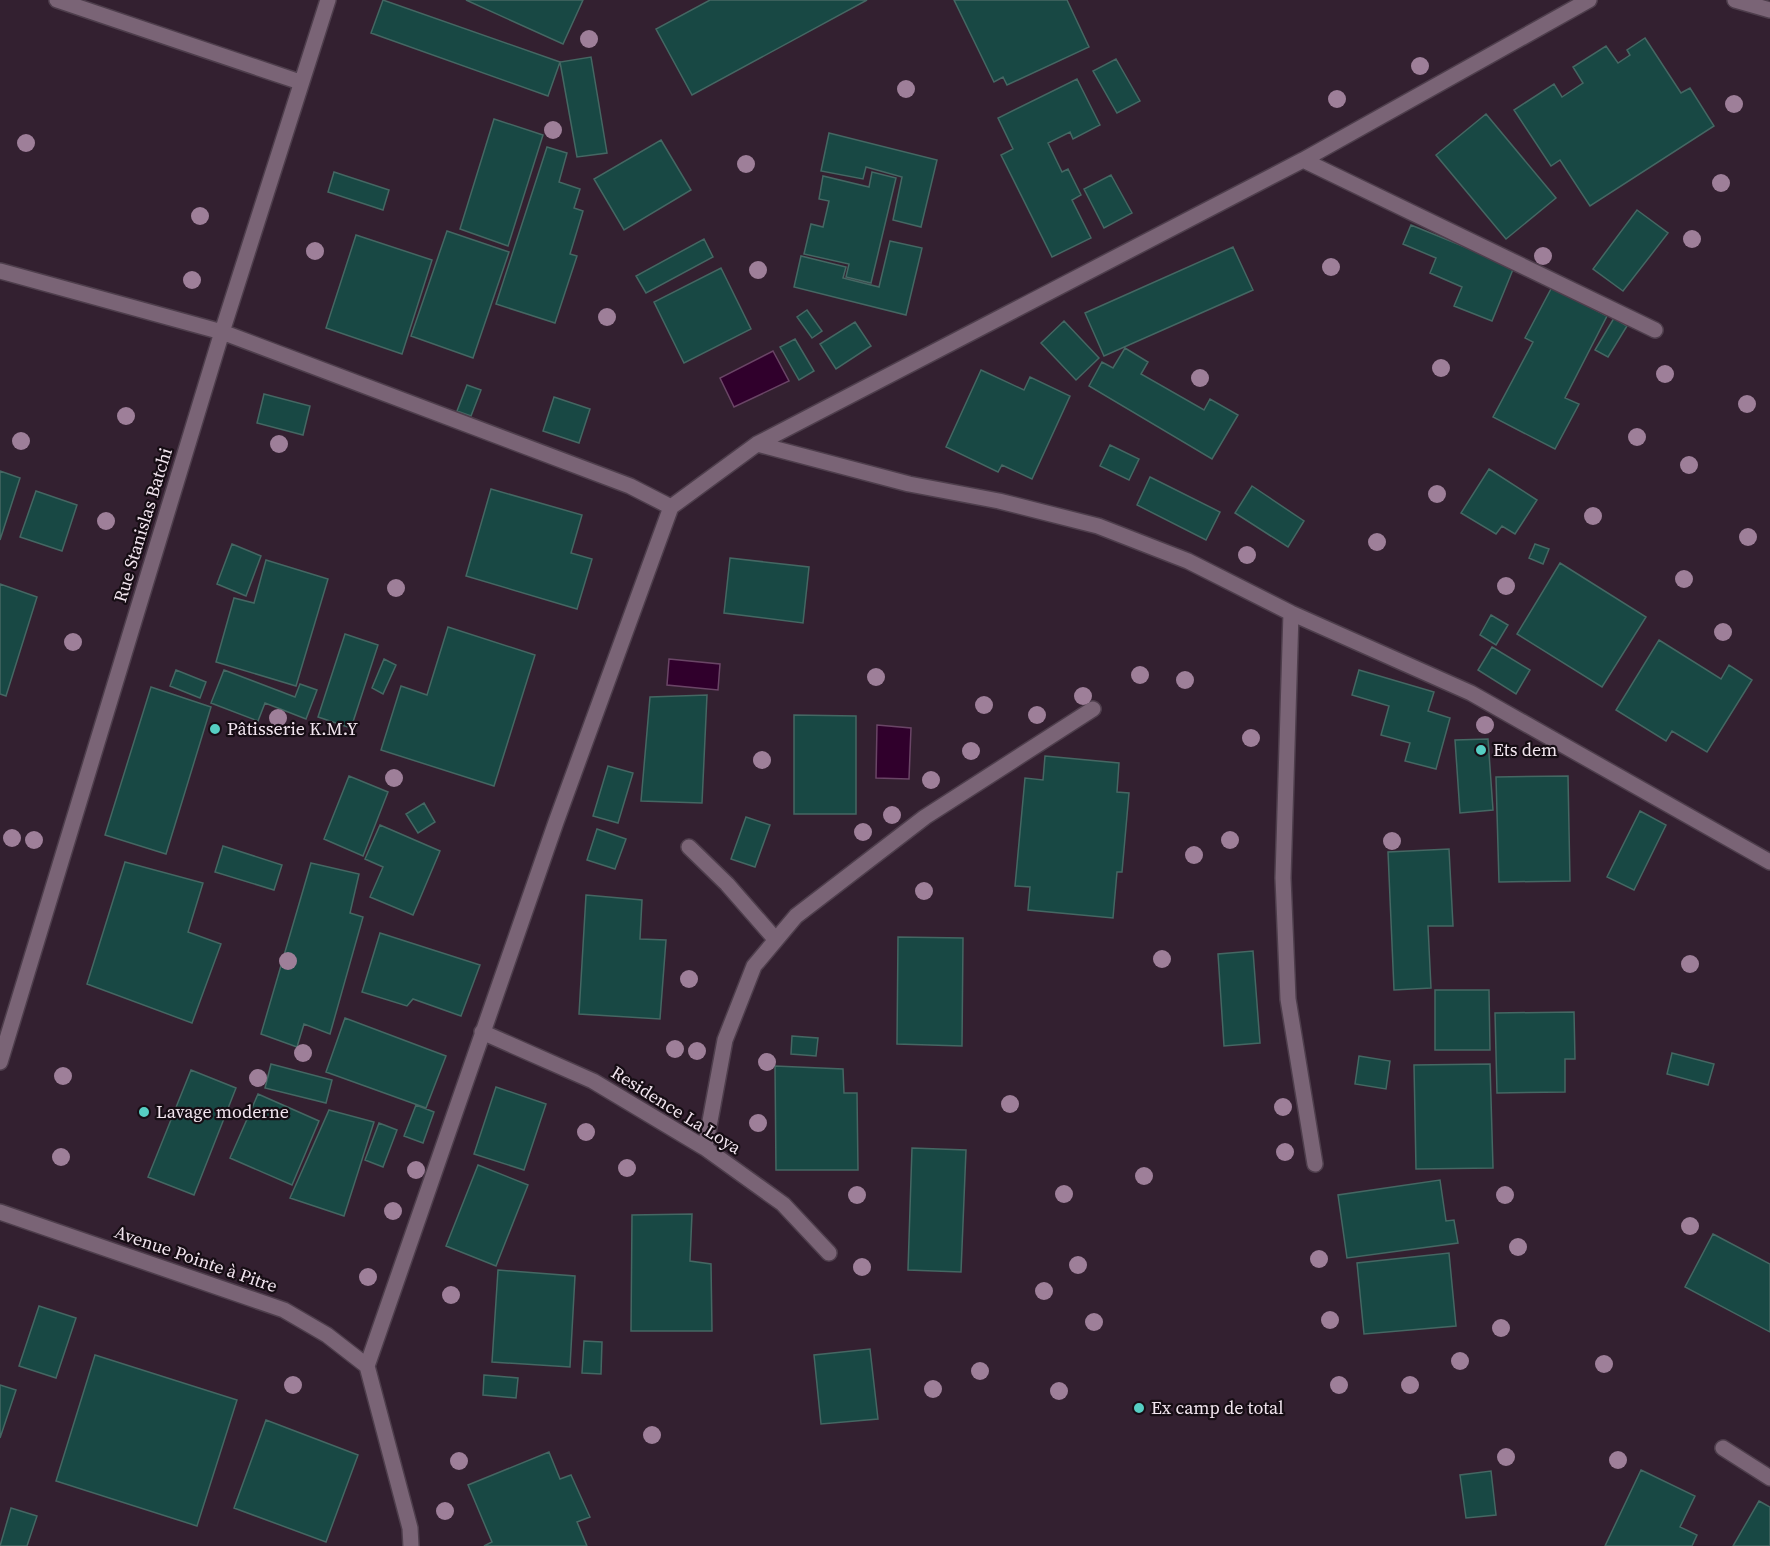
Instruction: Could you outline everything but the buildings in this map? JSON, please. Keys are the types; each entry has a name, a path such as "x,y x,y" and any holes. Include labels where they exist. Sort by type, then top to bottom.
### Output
{"street":[{"path":"57,0 300,82"},
{"name":"Rue Stanislas Batchi","path":"0,1062 222,332 327,0"},
{"path":"411,1546 410,1528 367,1366 482,1032 671,507 758,444 1303,160 1589,0"},
{"path":"1735,0 1770,9"},
{"path":"1303,160 1655,330"},
{"path":"0,271 222,332 630,486 671,507"},
{"path":"758,444 909,484 999,501 1098,526 1188,561 1291,613 1471,693 1770,862"},
{"path":"1291,613 1283,878 1288,999 1315,1164"},
{"path":"705,1148 725,1040 754,966 796,916 924,817 1093,709"},
{"path":"689,847 727,884 776,940"},
{"name":"Residence La Loya","path":"482,1032 593,1081 705,1148 783,1204 829,1253"},
{"name":"Avenue Pointe à Pitre","path":"0,1212 284,1310 327,1335 367,1366"},
{"path":"1723,1448 1770,1478"}],"shaded area":[{"path":"773,351 789,381 734,407 720,378"},
{"path":"669,659 720,664 718,690 667,685"},
{"path":"877,725 911,728 909,779 876,778"}],"place":[{"name":"Pâtisserie K.M.Y","path":"215,729"},
{"name":"Ets dem","path":"1481,750"},
{"name":"Lavage moderne","path":"144,1112"},
{"name":"Ex camp de total","path":"1139,1408"}]}
